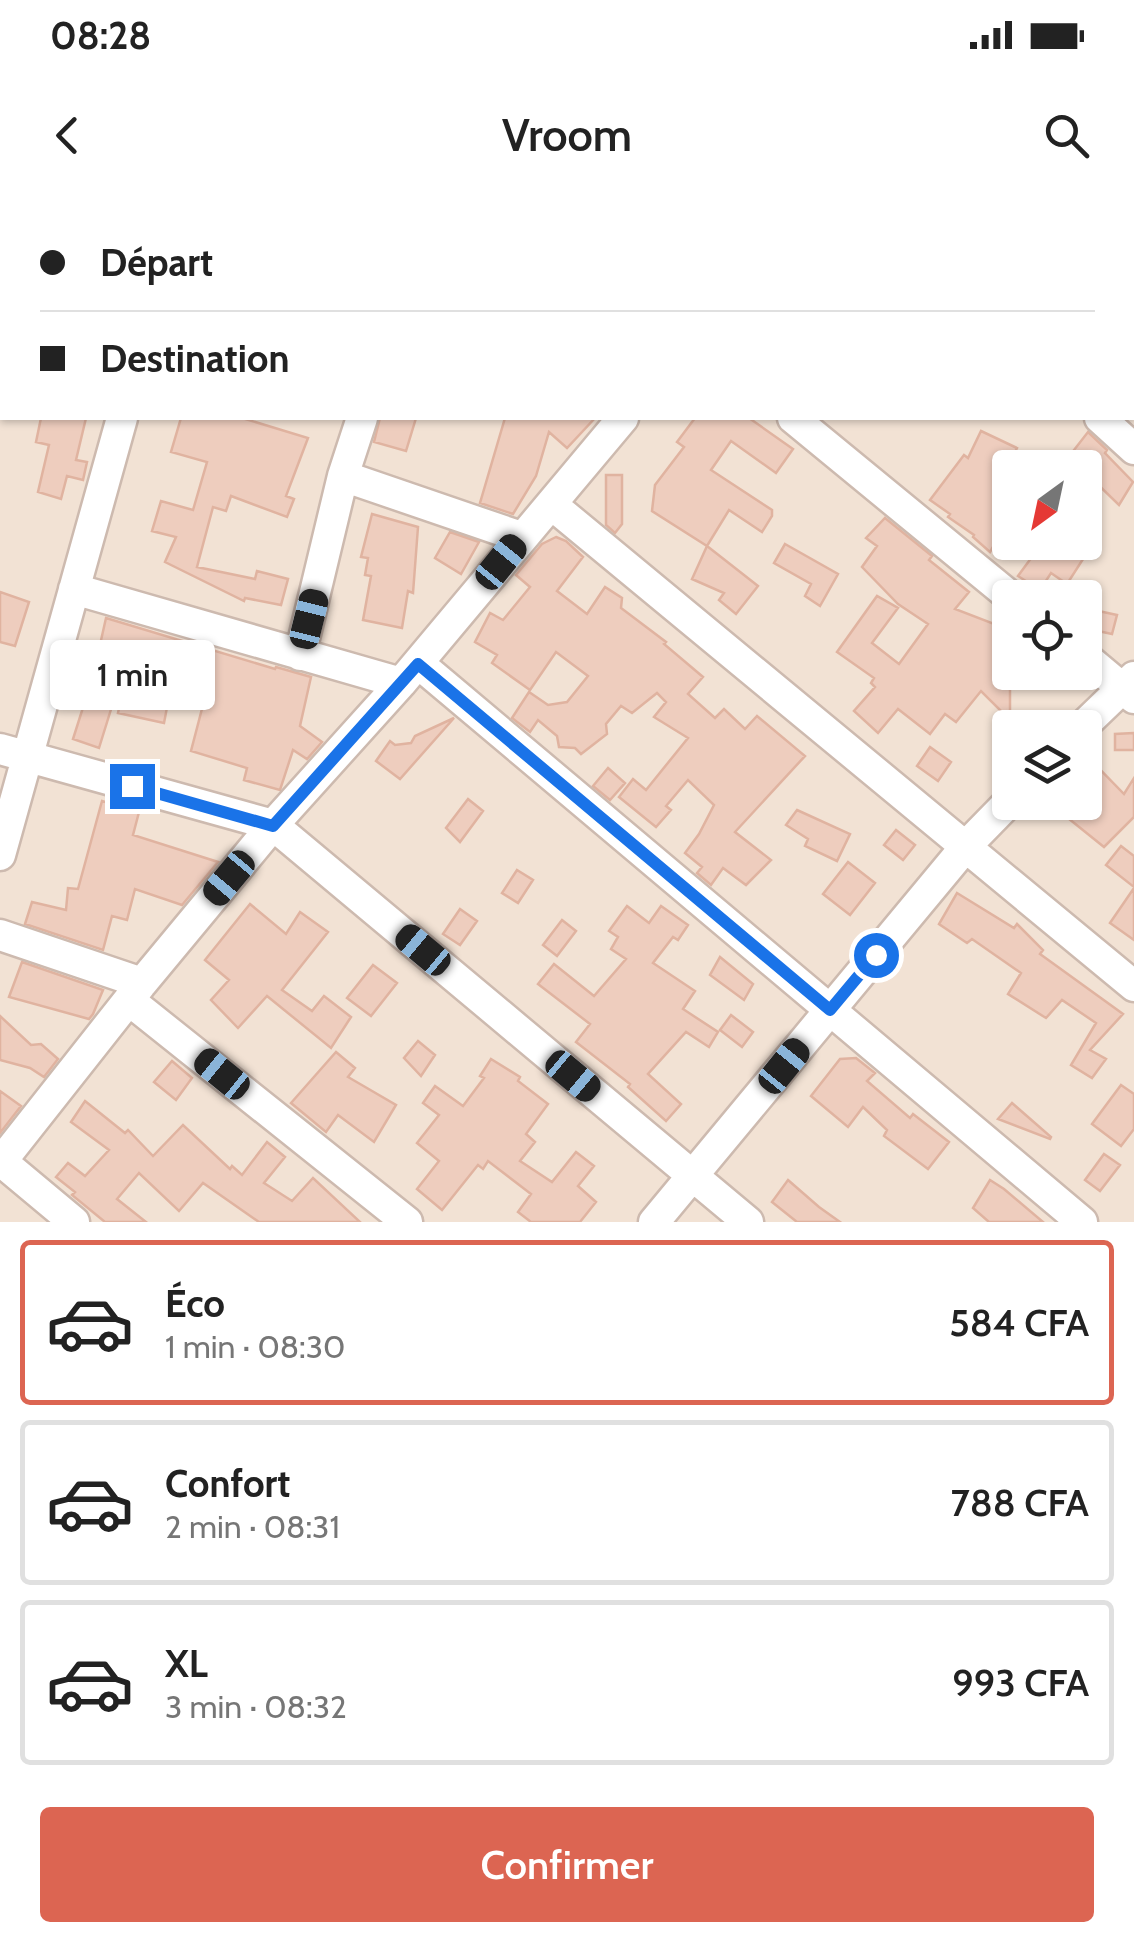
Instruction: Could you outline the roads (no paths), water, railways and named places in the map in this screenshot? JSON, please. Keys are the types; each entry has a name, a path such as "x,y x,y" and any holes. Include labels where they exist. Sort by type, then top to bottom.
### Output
{"street":[{"path":"0,855 13,752 74,588 121,420"},
{"path":"300,654 343,476 361,420"},
{"path":"74,1222 1,1162 273,826 409,674 621,420"},
{"path":"794,420 992,582"},
{"path":"1102,420 1134,449"},
{"path":"343,476 522,537"},
{"path":"550,504 1134,986"},
{"path":"74,588 300,654 409,674 830,1010 1082,1222"},
{"path":"1102,668 1130,687 1102,710"},
{"path":"13,752 273,826 748,1222"},
{"path":"654,1222 992,820"},
{"path":"0,936 136,992 407,1222"}]}
